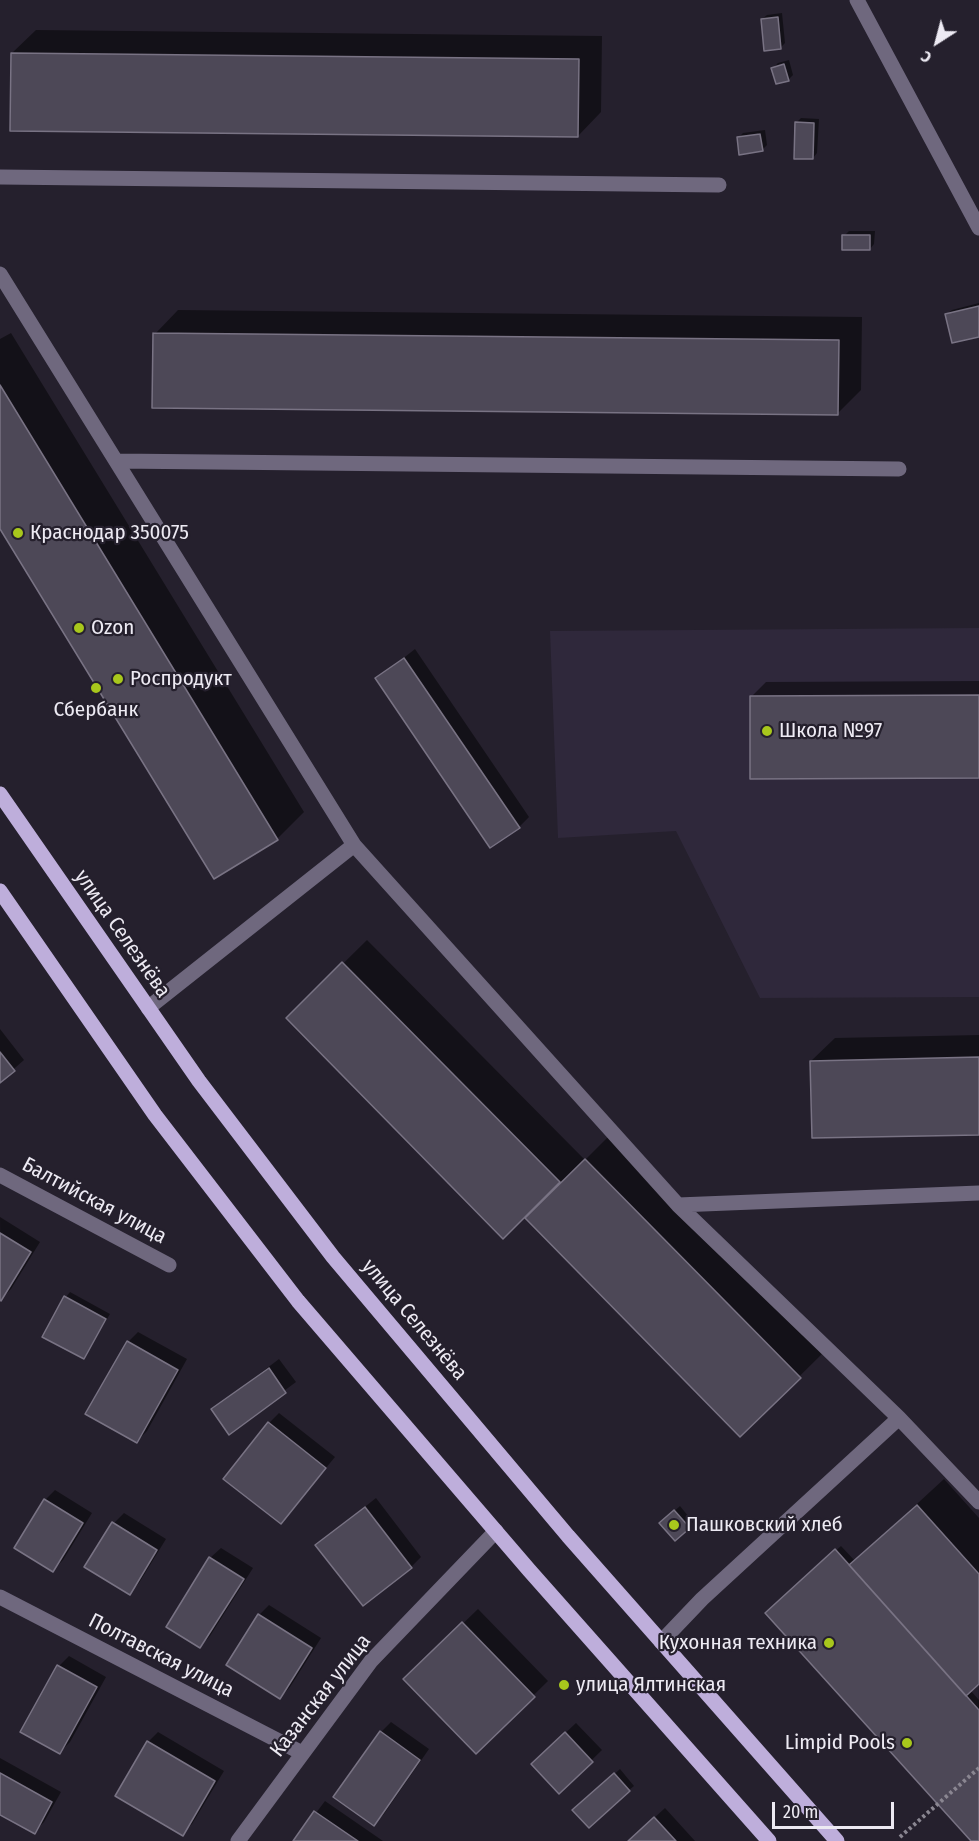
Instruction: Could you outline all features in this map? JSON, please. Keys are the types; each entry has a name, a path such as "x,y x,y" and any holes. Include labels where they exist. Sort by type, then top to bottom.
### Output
{"main road":[{"name":"улица Селезнёва","path":"0,794 199,1082 333,1257 661,1642 837,1841"},
{"path":"0,891 155,1115 298,1301 496,1532 769,1841"}],"street":[{"path":"857,0 979,228"},
{"path":"0,177 719,185"},
{"path":"0,274 354,845 678,1205 899,1418 979,1502"},
{"path":"116,461 899,469"},
{"path":"148,1008 354,845"},
{"name":"Балтийская улица","path":"0,1175 169,1265"},
{"path":"678,1205 979,1193"},
{"path":"661,1642 702,1599 899,1418"},
{"name":"Казанская улица","path":"238,1841 371,1661 496,1532"},
{"name":"Полтавская улица","path":"0,1597 302,1753"}],"path":[{"path":"900,1837 979,1768"}],"shaded area":[{"name":"Школа №97","path":"979,628 979,997 760,998 676,831 558,838 550,631"}],"building":[{"path":"778,17 781,49 764,51 761,19"},
{"path":"11,53 579,59 578,137 10,131"},
{"path":"784,64 789,81 776,84 771,68"},
{"path":"795,122 814,123 813,159 794,159"},
{"path":"760,134 763,151 739,155 737,137"},
{"path":"842,235 870,235 870,250 842,250"},
{"path":"979,306 979,337 952,343 945,314"},
{"path":"153,333 839,340 838,415 152,408"},
{"path":"0,385 278,840 214,879 0,529"},
{"path":"404,658 520,828 490,848 375,678"},
{"path":"979,695 979,778 750,779 750,696"},
{"path":"342,962 560,1182 503,1239 286,1018"},
{"path":"0,1052 15,1071 0,1083"},
{"path":"979,1057 979,1135 812,1138 810,1061"},
{"path":"585,1159 801,1378 740,1437 525,1218"},
{"path":"0,1233 31,1252 1,1301 0,1300"},
{"path":"64,1296 106,1319 84,1359 42,1337"},
{"path":"127,1341 178,1370 137,1443 85,1414"},
{"path":"269,1368 286,1393 229,1435 211,1409"},
{"path":"268,1422 326,1468 281,1524 223,1479"},
{"path":"44,1499 83,1523 53,1572 14,1548"},
{"path":"917,1505 979,1574 979,1684 966,1696 849,1565"},
{"path":"365,1507 412,1568 363,1606 315,1545"},
{"name":"Пашковский хлеб","path":"674,1510 690,1528 675,1541 659,1523"},
{"path":"112,1522 157,1550 130,1595 84,1567"},
{"path":"835,1549 979,1710 979,1841 971,1841 765,1613"},
{"path":"209,1557 244,1579 200,1648 166,1627"},
{"path":"258,1614 312,1648 280,1699 226,1665"},
{"path":"462,1622 535,1697 476,1754 403,1679"},
{"path":"57,1665 97,1687 60,1754 20,1732"},
{"path":"380,1731 420,1760 374,1826 333,1797"},
{"path":"565,1732 593,1762 559,1794 531,1764"},
{"path":"147,1741 215,1781 183,1836 115,1796"},
{"path":"0,1773 52,1802 35,1834 0,1815"},
{"path":"614,1773 630,1791 589,1828 572,1810"},
{"path":"314,1811 358,1841 293,1841"},
{"path":"654,1817 676,1841 628,1841"}],"place":[{"name":"Краснодар 350075","path":"18,533"},
{"name":"Ozon","path":"79,628"},
{"name":"Роспродукт","path":"118,679"},
{"name":"Сбербанк","path":"96,688"},
{"name":"Школа №97","path":"767,731"},
{"name":"Пашковский хлеб","path":"674,1525"},
{"name":"Кухонная техника","path":"829,1643"},
{"name":"улица Ялтинская","path":"564,1685"},
{"name":"Limpid Pools","path":"907,1743"}]}
